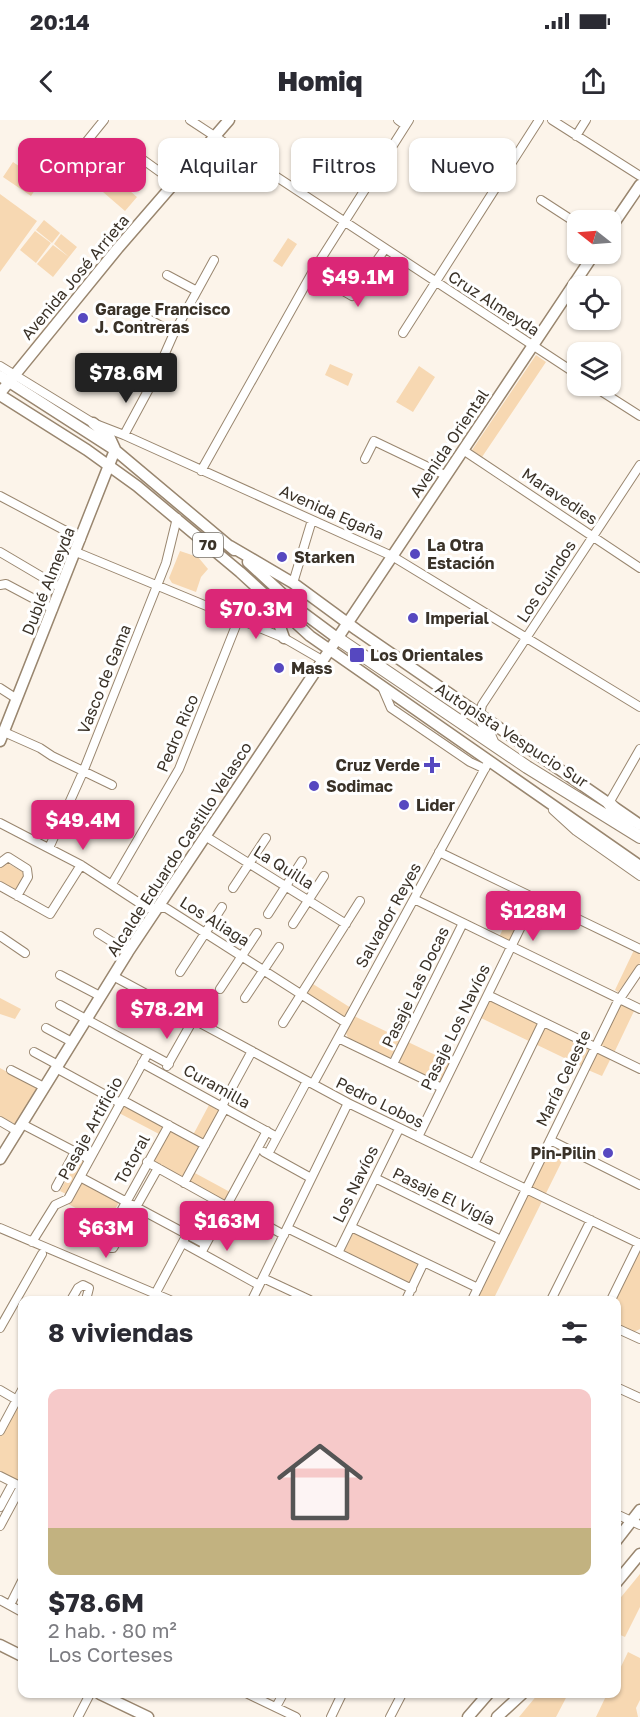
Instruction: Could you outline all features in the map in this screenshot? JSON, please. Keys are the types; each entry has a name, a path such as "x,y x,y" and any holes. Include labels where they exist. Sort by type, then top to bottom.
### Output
{"highway":[{"name":"Autopista Vespucio Sur","path":"337,638 563,790 639,832"},
{"path":"480,715 494,745"},
{"path":"609,803 639,832"}],"main road":[{"name":"Avenida José Arrieta","path":"213,137 229,120"},
{"path":"621,212 640,184"},
{"name":"Avenida José Arrieta","path":"0,394 7,378 165,192"},
{"name":"Avenida Oriental","path":"329,649 587,264"},
{"name":"70","path":"7,378 115,450 230,546 302,612 337,638"},
{"name":"70","path":"0,394 110,466 177,518 302,629 329,649 487,765 533,790 640,866"},
{"path":"93,423 110,436 115,450"},
{"name":"Dublé Almeyda","path":"3,729 17,699 115,450"},
{"path":"230,546 293,583 609,803"},
{"path":"269,599 284,638"},
{"name":"Alcalde Eduardo Castillo Velasco","path":"0,1159 128,952 329,649"},
{"path":"621,1536 636,1523 640,1510"},
{"path":"621,1576 640,1554"},
{"path":"0,1645 18,1654"},
{"path":"108,1698 148,1717"},
{"path":"468,1717 485,1698"},
{"path":"497,1717 518,1698"}],"street":[{"path":"89,138 104,120"},
{"name":"Cruz Almeyda","path":"190,120 567,368"},
{"path":"403,333 539,120"},
{"path":"552,120 640,176"},
{"path":"576,136 586,120"},
{"path":"201,471 312,273 404,122"},
{"path":"541,200 567,217"},
{"path":"312,273 352,296 385,249"},
{"path":"124,435 151,385 174,333 214,260"},
{"path":"167,275 197,291"},
{"path":"139,314 174,333"},
{"name":"Avenida Egaña","path":"0,366 7,378 93,423 392,556 640,708"},
{"path":"609,396 640,416"},
{"path":"365,459 374,441 446,475"},
{"name":"Maravedies","path":"463,450 640,568"},
{"name":"Los Guindos","path":"480,715 482,705 640,465"},
{"path":"0,496 81,539"},
{"name":"Vasco de Gama","path":"49,848 83,772 158,585 168,558 177,518"},
{"path":"293,583 312,520"},
{"path":"0,552 61,588"},
{"path":"76,552 239,618 284,638 322,660"},
{"path":"0,585 6,584 53,609"},
{"name":"Pedro Rico","path":"112,884 181,766 239,618"},
{"path":"0,688 17,699"},
{"path":"3,729 112,785"},
{"path":"609,803 640,749"},
{"name":"Salvador Reyes","path":"268,1154 338,1038 487,765"},
{"path":"533,790 576,831 640,876"},
{"name":"Los Aliaga","path":"0,823 81,864 147,908 166,908 346,1023"},
{"name":"La Quilla","path":"206,836 346,924"},
{"path":"233,888 266,838"},
{"path":"440,852 640,949"},
{"path":"0,863 8,857 27,869 28,877 17,896"},
{"path":"268,914 302,861"},
{"path":"0,886 47,914 51,913 81,864"},
{"path":"293,924 324,876"},
{"name":"Pasaje Los Navíos","path":"418,1137 535,898"},
{"path":"414,899 640,1009"},
{"path":"283,1023 360,901"},
{"path":"180,972 222,908"},
{"name":"Pasaje Las Docas","path":"393,1064 463,923"},
{"path":"98,933 128,952"},
{"path":"220,989 257,933"},
{"path":"0,936 25,953"},
{"path":"245,998 279,947"},
{"name":"María Celeste","path":"474,1296 619,999 640,969"},
{"path":"60,975 100,996"},
{"name":"Pedro Lobos","path":"113,976 399,1129 639,1244"},
{"path":"488,994 640,1069"},
{"name":"Curamilla","path":"60,1005 169,1064"},
{"path":"163,1074 193,1020"},
{"path":"474,1164 543,1022"},
{"path":"46,1028 72,1042"},
{"path":"338,1038 442,1088"},
{"path":"184,1183 252,1051"},
{"path":"34,1052 121,1102 205,1145"},
{"name":"Pasaje Artificio","path":"32,1242 55,1205 68,1199 148,1053"},
{"name":"Curamilla","path":"142,1063 277,1137"},
{"path":"11,1070 44,1088"},
{"path":"254,1296 348,1103"},
{"path":"0,1121 19,1127 89,1159"},
{"name":"Totoral","path":"158,1168 113,1248 106,1248 104,1242 168,1125"},
{"name":"Los Navíos","path":"338,1253 399,1129"},
{"path":"203,1248 267,1131"},
{"path":"550,1140 640,1185"},
{"path":"257,1149 311,1178"},
{"name":"Pasaje Artificio","path":"56,1187 75,1152"},
{"path":"147,1162 226,1206 338,1253 412,1289"},
{"path":"80,1177 126,1201 261,1281 300,1296"},
{"name":"Pasaje El Vigía","path":"375,1178 501,1240"},
{"path":"553,1296 591,1220"},
{"path":"351,1227 478,1288"},
{"path":"0,1228 152,1296"},
{"path":"155,1296 185,1238"},
{"path":"613,1296 639,1244"},
{"path":"1,1324 42,1254"},
{"path":"408,1296 424,1262"},
{"path":"73,1296 83,1285 89,1288 87,1296"},
{"path":"621,1330 640,1338"},
{"path":"621,1389 640,1398"},
{"path":"0,1390 18,1393"},
{"path":"0,1431 18,1398"},
{"path":"0,1476 18,1485"},
{"path":"0,1507 18,1486"},
{"path":"0,1526 18,1487"},
{"path":"621,1516 636,1523"},
{"path":"10,1605 18,1589"},
{"path":"0,1600 18,1610"},
{"path":"78,1717 88,1698"},
{"path":"257,1698 296,1717"},
{"path":"276,1707 281,1698"},
{"path":"331,1717 340,1698"},
{"path":"390,1717 400,1698"}],"shaded area":[{"path":"13,162 18,165 18,187 3,177"},
{"path":"103,192 131,192 137,197 125,211"},
{"path":"0,194 37,221 0,272"},
{"path":"44,220 60,233 52,243 36,230"},
{"path":"35,231 51,243 36,263 20,250"},
{"path":"61,234 77,247 69,257 54,244"},
{"path":"288,238 297,244 282,267 273,261"},
{"path":"53,245 69,257 53,277 37,264"},
{"path":"536,355 546,362 482,457 472,450"},
{"path":"330,364 353,374 348,386 325,375"},
{"path":"419,366 435,377 413,412 396,402"},
{"path":"180,551 198,557 208,569 201,577 196,592 172,583 169,578"},
{"path":"4,861 26,874 16,890 0,881 0,868"},
{"path":"520,894 529,898 529,902 512,939 507,941 499,937"},
{"path":"634,950 640,953 640,963 618,992 615,990"},
{"path":"313,984 351,1008 345,1018 307,994"},
{"path":"0,998 21,1009 15,1019 0,1014"},
{"path":"493,1001 590,1047 581,1066 481,1018 489,1002"},
{"path":"621,1002 635,1009 614,1053 599,1046"},
{"path":"354,1016 402,1039 393,1056 389,1058 348,1038 346,1033"},
{"path":"408,1042 450,1062 442,1080 437,1081 401,1065 399,1059"},
{"path":"598,1051 611,1058 602,1076 588,1070"},
{"path":"0,1068 37,1088 15,1124 0,1116"},
{"path":"123,1105 163,1126 159,1134 119,1113"},
{"path":"209,1105 219,1111 203,1141 193,1135"},
{"path":"168,1128 202,1146 183,1180 149,1161"},
{"path":"550,1145 566,1153 495,1296 478,1296"},
{"path":"79,1156 88,1160 68,1195 60,1191"},
{"path":"193,1172 230,1192 224,1202 188,1182"},
{"path":"81,1180 120,1201 106,1224 68,1204"},
{"path":"354,1232 420,1264 410,1285 344,1252"},
{"path":"640,1251 640,1329 634,1332 621,1326 621,1296 618,1296"},
{"path":"18,1401 18,1483 0,1473 0,1435"},
{"path":"640,1574 640,1607 625,1637 621,1635 621,1597"},
{"path":"628,1652 640,1658 640,1700 636,1708 638,1717 596,1717 605,1698 621,1698 621,1667"},
{"path":"535,1698 566,1698 556,1717 519,1717"}],"place":[{"name":"Garage Francisco J. Contreras","path":"83,318"},
{"name":"La Otra Estación","path":"415,554"},
{"name":"Starken","path":"282,557"},
{"name":"Imperial","path":"413,618"},
{"name":"Los Orientales","path":"357,655"},
{"name":"Mass","path":"279,668"},
{"name":"Cruz Verde","path":"432,765"},
{"name":"Sodimac","path":"314,786"},
{"name":"Lider","path":"404,805"},
{"name":"Pin-Pilin","path":"608,1153"}]}
